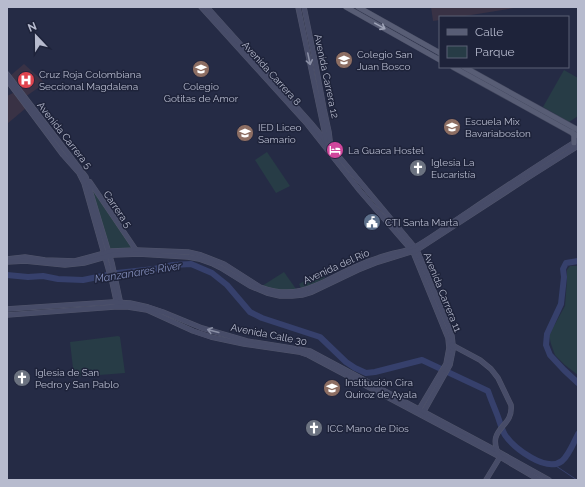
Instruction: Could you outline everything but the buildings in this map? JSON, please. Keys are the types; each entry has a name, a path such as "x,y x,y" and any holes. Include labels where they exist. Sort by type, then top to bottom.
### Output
{"main road":[{"name":"Avenida Carrera 8","path":"201,7 331,150"},
{"name":"Avenida Carrera 8","path":"206,7 328,144"},
{"name":"Avenida Carrera 12","path":"298,7 328,144 331,150"},
{"name":"Avenida Carrera 12","path":"304,7 329,132 331,150"},
{"path":"346,7 439,59"},
{"path":"358,7 439,52"},
{"path":"455,68 578,136"},
{"path":"466,68 578,130"},
{"name":"Avenida Carrera 5","path":"7,74 86,177 107,254"},
{"name":"Avenida Carrera 5","path":"7,80 79,173 84,182 110,264 119,305"},
{"path":"571,132 577,143"},
{"name":"Avenida del Río","path":"7,262 25,261 75,265 107,254 188,257 200,259 221,268 258,290 271,294 292,296 302,295 312,292 358,270 413,250 520,177 577,143"},
{"name":"Avenida Carrera 11","path":"331,150 413,250 452,336 451,345 453,350 448,364 420,412"},
{"name":"Carrera 5","path":"86,177 136,250"},
{"name":"Avenida del Río","path":"7,259 26,258 75,261 107,254 136,250 188,252 224,264 260,287 279,292 290,292 309,289 344,271 376,258 413,250"},
{"path":"109,302 117,294 130,303"},
{"name":"Avenida Calle 30","path":"7,309 109,302 146,310 193,331 211,337 244,344 299,352 308,355 420,412 549,480"},
{"name":"Avenida Calle 30","path":"7,315 130,303 156,309 202,328 247,341 310,351 539,480"},
{"path":"451,345 480,360 491,369 498,378 511,405 512,410 507,422 498,433 494,443 496,451 500,457 486,480"}],"shaded area":[{"path":"431,7 520,7 465,16 439,16 439,20 433,21"},
{"name":"Cruz Roja Colombiana Seccional Magdalena","path":"24,64 45,83 25,97 10,76"},
{"path":"13,93 26,108 7,124 7,96"}],"green space":[{"path":"564,70 578,78 578,116 569,122 543,107"},
{"path":"267,152 290,186 276,193 255,160"},
{"path":"92,189 133,248 109,249"},
{"path":"570,266 578,266 578,375 555,355 549,335 565,306 567,270"},
{"path":"322,271 325,278 301,288 299,284"},
{"path":"284,272 296,289 283,290 262,286"},
{"path":"120,337 125,373 74,377 70,342"}],"waterway":[{"name":"Manzanares River","path":"578,261 566,263 563,269 564,277 561,304 547,334 546,345 550,355 578,383"},
{"name":"Manzanares River","path":"7,275 28,277 43,276 58,279 83,280 117,273 191,264 212,273 227,285 250,312 262,318 320,337 346,362 366,373 422,360 488,391 505,435 515,446 539,461 548,464 555,464 562,461 569,452 578,434"},
{"path":"555,464 577,480"}],"place":[{"name":"Colegio San Juan Bosco","path":"344,60"},
{"name":"Colegio Gotitas de Amor","path":"201,69"},
{"name":"Cruz Roja Colombiana Seccional Magdalena","path":"26,80"},
{"name":"Escuela Mix Bavariaboston","path":"452,127"},
{"name":"IED Liceo Samario","path":"245,133"},
{"name":"La Guaca Hostel","path":"335,150"},
{"name":"Iglesia La Eucaristía","path":"418,168"},
{"name":"CTI Santa Marta","path":"372,222"},
{"name":"Iglesia de San Pedro y San Pablo","path":"22,378"},
{"name":"Institución Cira Quiroz de Ayala","path":"332,388"},
{"name":"ICC Mano de Dios","path":"314,428"}]}
